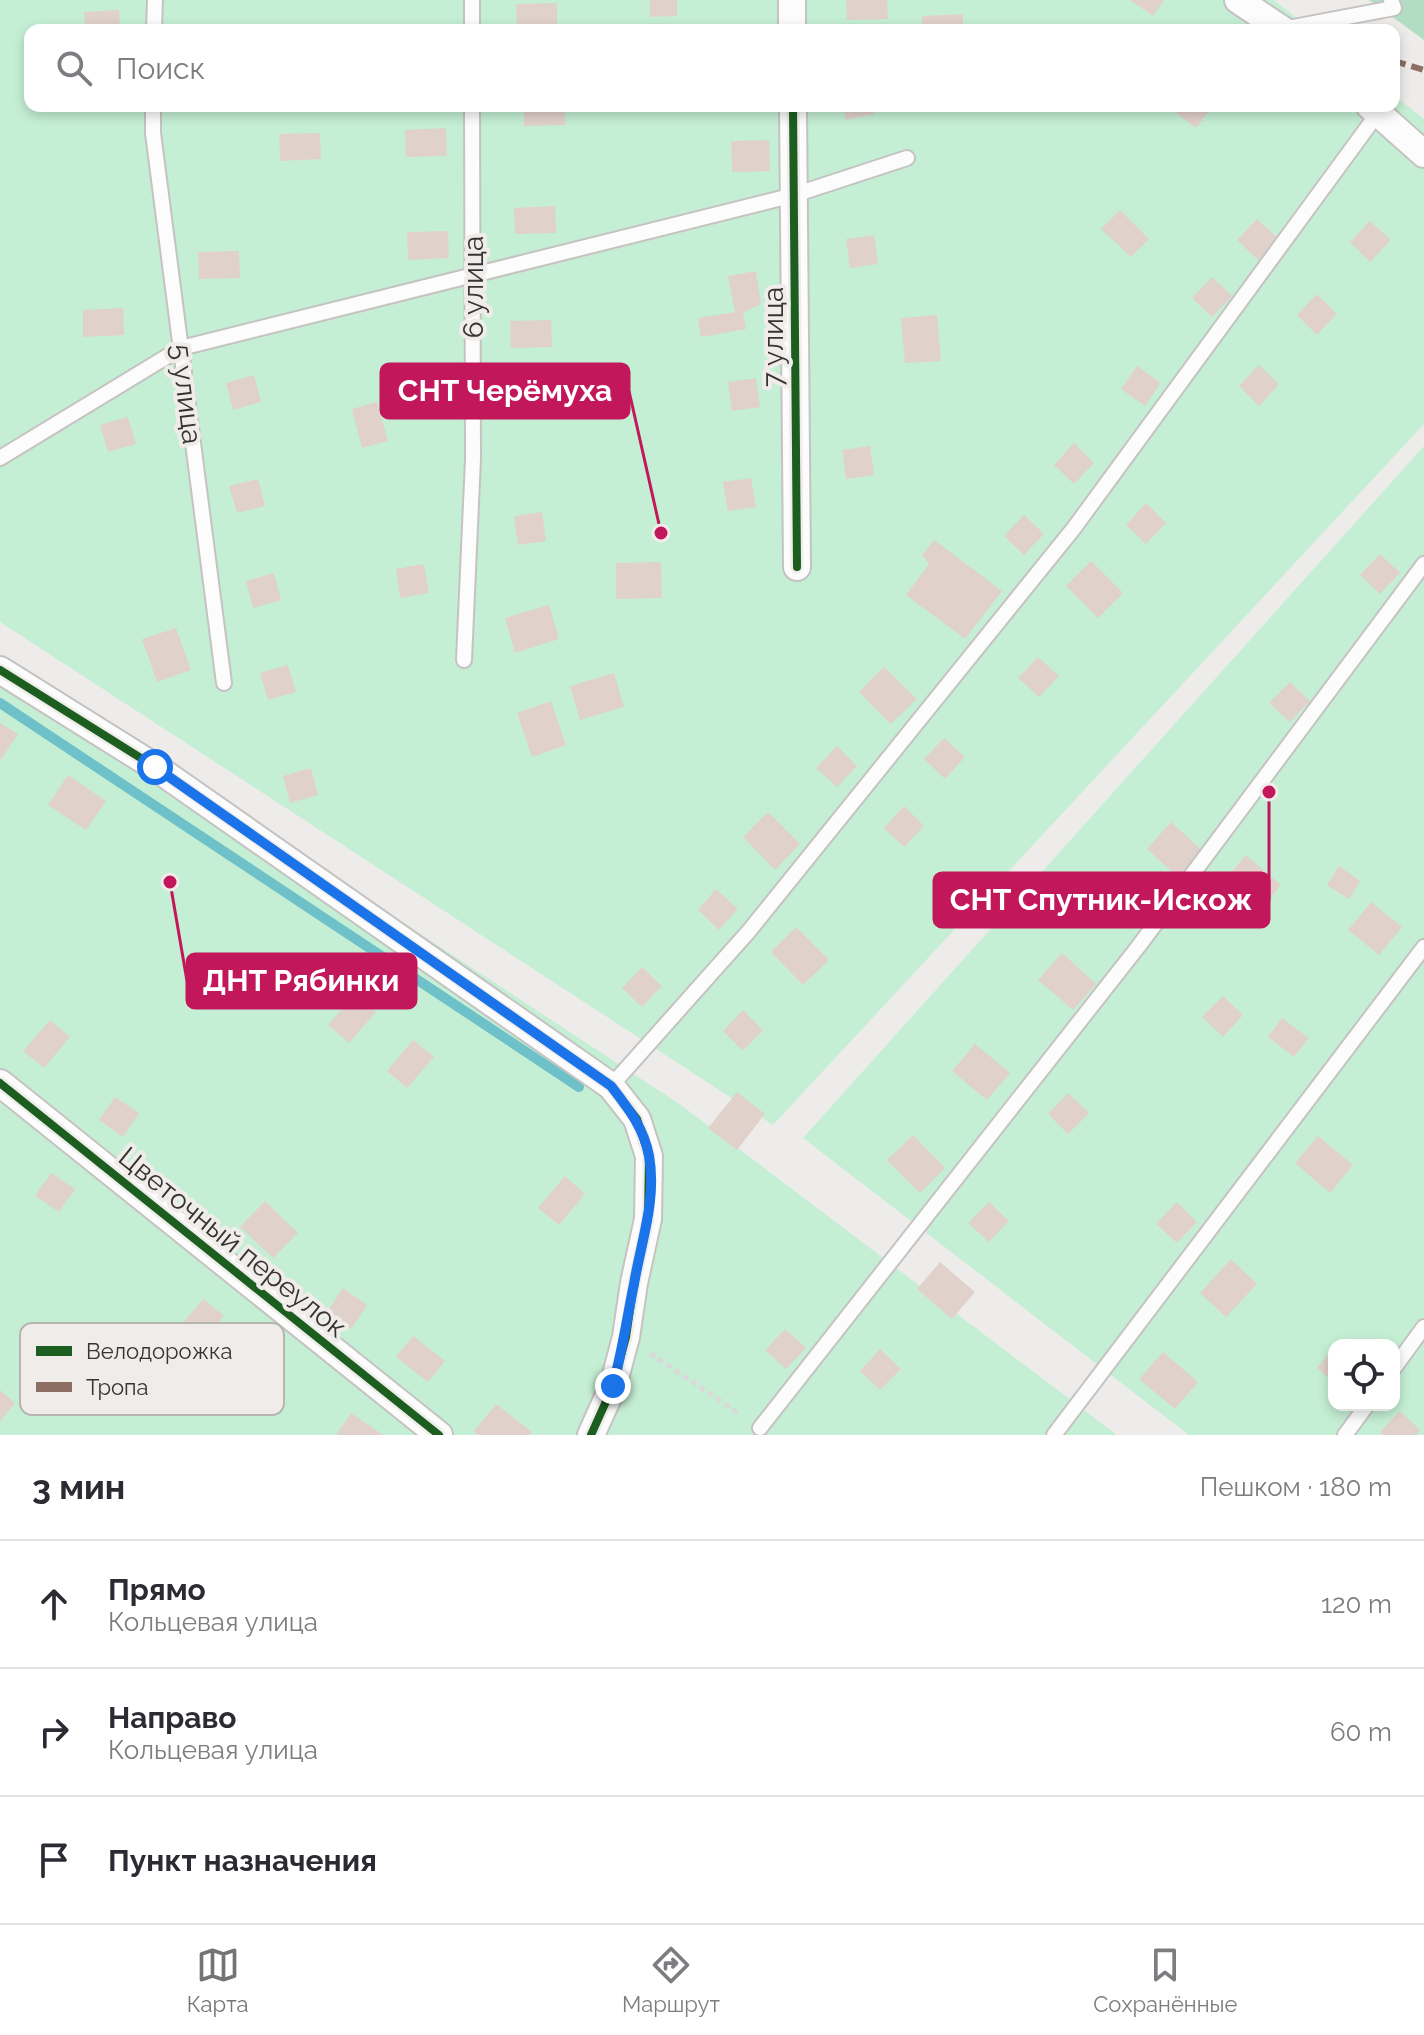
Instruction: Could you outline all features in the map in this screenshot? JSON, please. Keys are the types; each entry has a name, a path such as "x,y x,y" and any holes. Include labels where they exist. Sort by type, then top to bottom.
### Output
{"street":[{"path":"792,0 792,24"},
{"path":"1238,0 1274,24"},
{"name":"7 улица","path":"793,112 797,567"},
{"path":"1376,112 1424,154"},
{"path":"0,670 155,767 611,1086 637,1119 649,1156 648,1219 626,1337 613,1386 591,1435"},
{"name":"Цветочный переулок","path":"0,1083 439,1435"}],"lane":[{"path":"154,24 155,0"},
{"path":"472,0 472,24"},
{"path":"1313,24 1394,8 1391,0"},
{"name":"5 улица","path":"153,112 153,133 224,683"},
{"name":"6 улица","path":"464,660 473,459 472,112"},
{"path":"611,1086 749,931 1074,528 1373,112"},
{"path":"0,458 181,348 794,195 907,158"},
{"path":"760,1428 1138,947 1424,564"},
{"path":"1054,1435 1424,947"},
{"path":"1400,1360 1424,1327"},
{"path":"1345,1435 1363,1411"}],"path":[{"path":"626,1337 760,1428"}],"green space":[{"path":"0,0 1274,0 1304,24 24,24 24,112 1400,112 1400,100 1424,119 1424,424 773,1125 0,622"},
{"path":"1369,0 1424,0 1424,40"},
{"path":"1424,446 1424,1435 1189,1435 803,1138"},
{"path":"0,658 681,1105 1117,1435 0,1435"}],"building":[{"path":"650,0 677,0 677,16 650,17"},
{"path":"846,0 887,0 888,19 847,20"},
{"path":"1130,0 1164,0 1153,16"},
{"path":"557,3 557,24 517,24 516,4"},
{"path":"119,10 120,24 85,24 84,12"},
{"path":"963,14 963,24 922,24 922,16"},
{"path":"524,112 565,112 565,125 524,126"},
{"path":"844,112 874,112 874,114 846,120"},
{"path":"1175,112 1208,112 1196,128"},
{"path":"446,128 447,156 406,157 405,130"},
{"path":"320,133 321,159 280,161 279,134"},
{"path":"769,140 770,171 732,172 731,141"},
{"path":"555,206 556,233 515,234 514,208"},
{"path":"1120,210 1149,239 1131,257 1101,229"},
{"path":"1257,219 1278,238 1258,260 1237,240"},
{"path":"1370,221 1391,240 1370,262 1350,242"},
{"path":"448,231 449,258 408,260 407,232"},
{"path":"874,235 878,264 850,268 846,239"},
{"path":"239,251 240,278 199,279 198,252"},
{"path":"756,271 761,304 743,313 746,329 701,337 698,318 735,312 728,276"},
{"path":"1212,277 1232,296 1212,317 1192,298"},
{"path":"1317,294 1337,314 1317,335 1297,315"},
{"path":"123,308 124,335 83,337 83,310"},
{"path":"937,315 941,361 905,363 901,318"},
{"path":"551,320 552,347 511,348 510,321"},
{"path":"1259,365 1279,384 1259,406 1239,386"},
{"path":"1137,366 1161,383 1145,406 1121,389"},
{"path":"254,375 261,402 233,410 226,383"},
{"path":"756,378 760,407 732,411 728,382"},
{"path":"377,402 388,441 362,448 352,409"},
{"path":"128,417 136,444 108,452 100,425"},
{"path":"1074,443 1094,463 1074,484 1054,465"},
{"path":"870,446 874,475 846,479 842,450"},
{"path":"751,478 756,507 728,511 723,482"},
{"path":"258,479 265,506 237,513 229,486"},
{"path":"1146,503 1166,523 1146,544 1126,525"},
{"path":"542,512 546,541 518,545 514,516"},
{"path":"1024,515 1044,534 1024,555 1004,536"},
{"path":"934,540 1002,591 965,639 906,595 929,564 922,555"},
{"path":"1380,554 1400,573 1380,594 1360,575"},
{"path":"1091,561 1123,593 1098,618 1066,586"},
{"path":"661,562 662,598 616,599 616,563"},
{"path":"424,564 429,593 400,598 396,569"},
{"path":"274,573 281,600 253,608 246,581"},
{"path":"549,605 559,639 515,653 505,618"},
{"path":"176,628 191,670 157,682 142,639"},
{"path":"1038,657 1059,676 1039,697 1018,678"},
{"path":"288,665 296,692 268,700 260,673"},
{"path":"884,667 917,699 891,724 859,692"},
{"path":"614,673 624,707 580,720 570,686"},
{"path":"1290,682 1310,701 1290,722 1269,703"},
{"path":"551,701 566,745 532,757 517,713"},
{"path":"0,723 18,734 0,761"},
{"path":"944,738 965,757 945,779 924,759"},
{"path":"837,746 857,766 837,787 816,768"},
{"path":"311,768 318,795 290,803 283,776"},
{"path":"68,775 106,801 86,830 48,805"},
{"path":"904,806 924,826 904,847 884,828"},
{"path":"768,812 800,844 775,870 743,837"},
{"path":"1171,822 1205,853 1181,880 1147,849"},
{"path":"1246,855 1281,885 1258,912 1223,882"},
{"path":"1339,866 1360,881 1349,899 1327,885"},
{"path":"716,889 738,909 719,930 698,910"},
{"path":"1371,902 1402,927 1379,955 1348,930"},
{"path":"796,927 829,960 803,985 771,952"},
{"path":"1062,953 1096,984 1073,1010 1038,980"},
{"path":"642,967 662,986 642,1007 622,988"},
{"path":"355,994 376,1012 349,1043 328,1025"},
{"path":"1223,996 1243,1015 1223,1037 1202,1017"},
{"path":"743,1010 763,1030 743,1051 723,1031"},
{"path":"1282,1018 1309,1038 1294,1057 1268,1037"},
{"path":"50,1020 70,1037 44,1068 23,1051"},
{"path":"413,1040 434,1057 407,1088 387,1071"},
{"path":"975,1044 1010,1073 987,1100 952,1071"},
{"path":"737,1092 765,1114 737,1150 708,1128"},
{"path":"1068,1093 1089,1113 1068,1134 1048,1114"},
{"path":"115,1097 139,1113 123,1137 99,1120"},
{"path":"913,1135 945,1168 920,1193 887,1160"},
{"path":"1318,1136 1353,1165 1330,1193 1295,1163"},
{"path":"51,1173 75,1189 59,1212 35,1196"},
{"path":"565,1176 585,1194 559,1225 538,1208"},
{"path":"265,1201 298,1233 273,1258 240,1227"},
{"path":"989,1202 1009,1221 989,1242 968,1223"},
{"path":"1177,1202 1197,1222 1177,1243 1156,1224"},
{"path":"1231,1259 1257,1284 1226,1317 1200,1293"},
{"path":"940,1262 975,1292 952,1319 917,1289"},
{"path":"343,1288 367,1305 351,1329 327,1312"},
{"path":"203,1299 224,1316 218,1323 183,1323"},
{"path":"785,1329 806,1348 786,1369 765,1350"},
{"path":"413,1336 445,1361 428,1382 396,1357"},
{"path":"880,1349 901,1369 880,1390 860,1371"},
{"path":"1163,1352 1198,1382 1175,1409 1139,1379"},
{"path":"1328,1355 1328,1377 1317,1368"},
{"path":"0,1390 15,1403 0,1421"},
{"path":"496,1404 532,1432 530,1435 478,1435 474,1431"},
{"path":"1400,1411 1420,1430 1416,1435 1383,1435 1380,1432"},
{"path":"351,1413 383,1435 336,1435"}],"waterway":[{"path":"0,703 579,1087"}],"marked path":[{"path":"1400,63 1424,70"}],"cycle path":[{"path":"793,112 797,567"},
{"path":"0,670 155,767 611,1086 637,1119 649,1156 648,1219 626,1337 613,1386 591,1435"},
{"path":"0,1083 439,1435"}],"place":[{"name":"СНТ Черёмуха","path":"661,533"},
{"name":"СНТ Спутник-Искож","path":"1269,792"},
{"name":"ДНТ Рябинки","path":"170,882"}],"route":[{"path":"155,767 611,1086 637,1119 649,1156 648,1219 626,1337 613,1386"}]}
